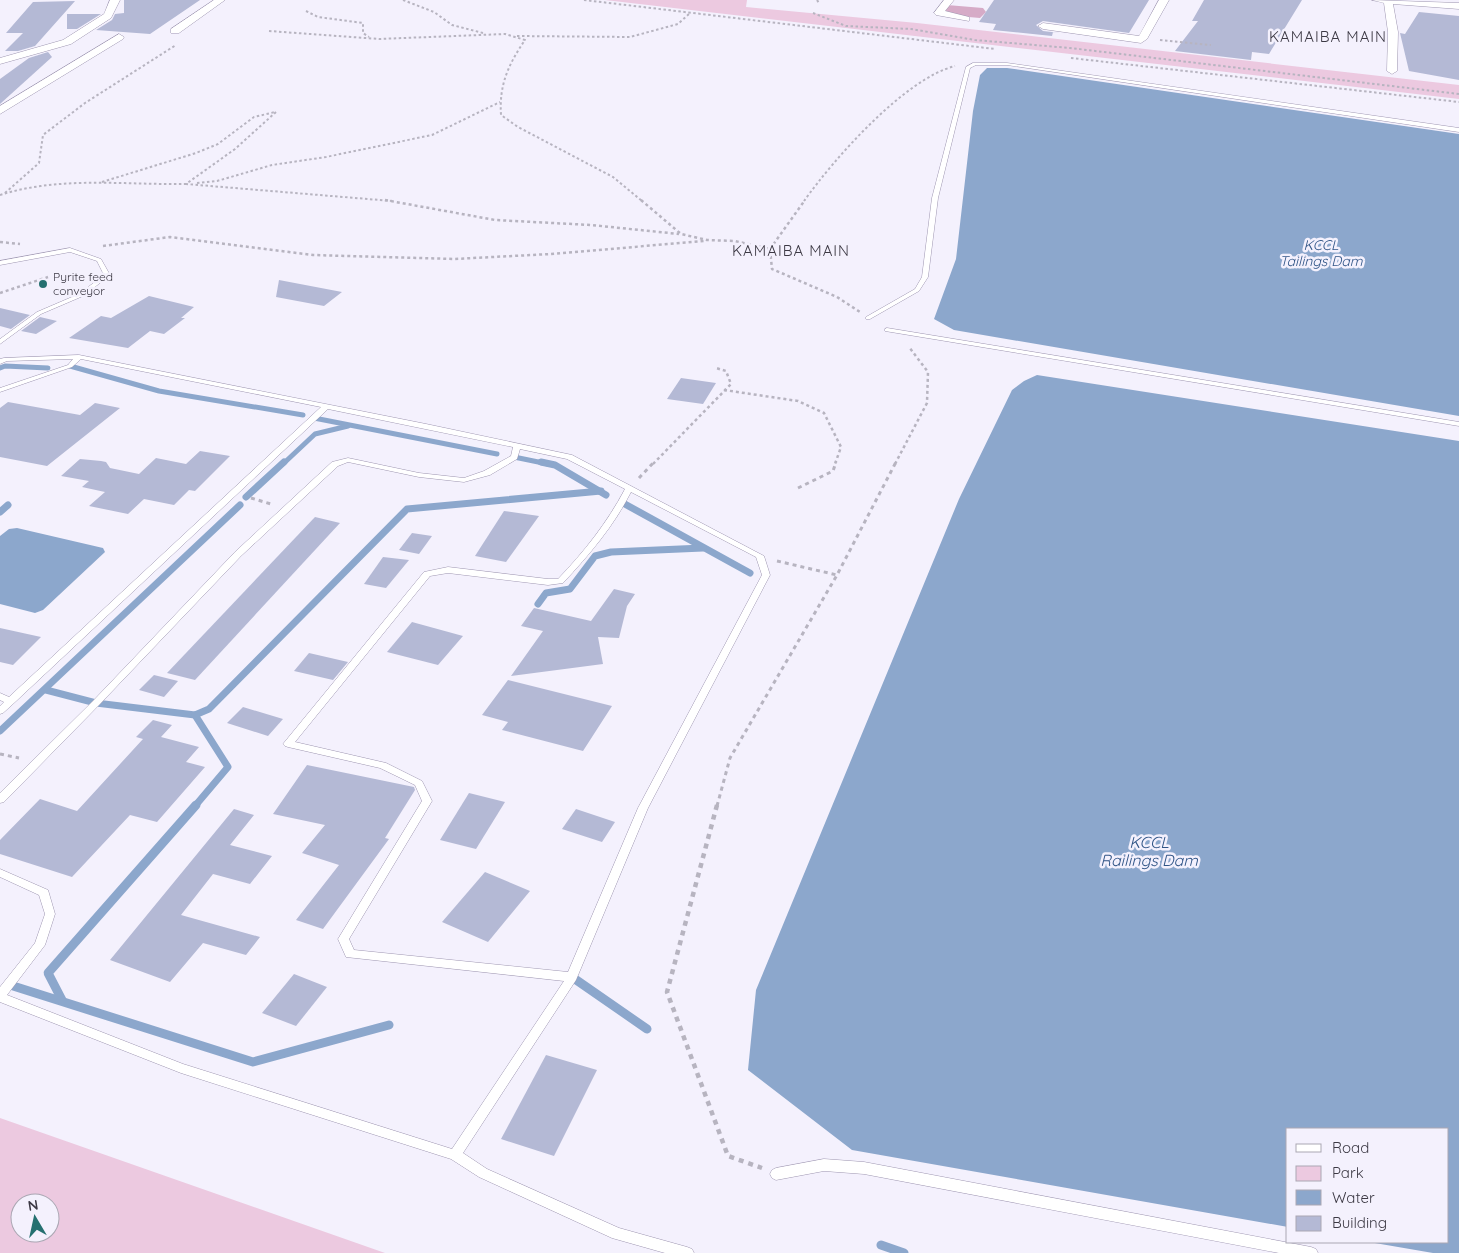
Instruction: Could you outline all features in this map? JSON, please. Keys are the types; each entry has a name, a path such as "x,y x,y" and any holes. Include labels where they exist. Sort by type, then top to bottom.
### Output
{"street":[{"path":"0,61 66,42 108,16 115,0"},
{"path":"175,31 220,0"},
{"path":"949,0 939,13 966,19"},
{"path":"1043,26 1143,38 1164,0"},
{"path":"1377,0 1459,6"},
{"path":"1388,1 1392,32 1392,71"},
{"path":"0,111 119,37"}],"lane":[{"path":"868,318 917,290 925,277 935,198 968,67 975,64 1007,64 1459,130"},
{"path":"0,263 70,250 99,260 107,274 81,295 39,313 0,342"},
{"path":"887,330 1459,424"},
{"path":"0,362 6,359 79,357 327,406 569,457 760,556 766,576 643,808 572,977 455,1155"},
{"path":"0,390 70,366 79,357"},
{"path":"0,711 327,406"},
{"path":"0,799 96,703 238,554 304,495 335,464 348,460 419,475 464,480 487,473 514,457 517,446"},
{"path":"572,977 350,954 343,939 428,800 419,783 384,766 288,744 426,574 448,570 528,578 548,582 560,581 577,564 623,503 630,488"},
{"path":"0,696 10,702"},
{"path":"0,874 44,893 50,914 40,945 0,996 181,1068 455,1155 483,1173 617,1234 688,1253"},
{"path":"776,1174 824,1165 864,1168 1311,1253"}],"path":[{"path":"402,0 434,12 452,25 488,34"},
{"path":"306,11 318,17 363,23 362,34 371,38"},
{"path":"269,30 371,38 488,34 563,38 630,38 678,24 690,12"},
{"path":"813,13 846,26 911,29 975,40 1025,44 1459,94"},
{"path":"512,36 525,40 505,70 500,102 501,115 518,127 612,177 681,234"},
{"path":"1143,38 1211,45"},
{"path":"0,195 39,163 43,135 85,103 182,40"},
{"path":"868,318 837,297 772,269 770,249 816,185 868,124 926,79 943,69 956,66 968,67"},
{"path":"186,184 217,181 272,165 326,157 432,135 500,102"},
{"path":"99,183 196,153 218,144 254,117 276,112 235,149 186,184"},
{"path":"4,193 45,185 99,183 186,184 379,198 495,220 591,225 681,234 708,240"},
{"path":"70,250 170,237 313,256 454,259 551,254 708,240 735,241 770,249"},
{"path":"0,293 48,277"},
{"path":"776,1174 728,1156 668,992 730,758 837,575 927,403 928,372 905,342 887,330"},
{"path":"630,488 731,384 730,377 726,371 716,368"},
{"path":"724,390 798,402 824,412 841,447 833,471 798,488"},
{"path":"233,494 288,508"},
{"path":"760,556 837,575"}],"green space":[{"path":"605,0 747,0 746,7 917,23 1459,85 1459,99"},
{"path":"0,1118 385,1253 0,1253"}],"shaded area":[{"path":"947,5 983,8 986,12 980,18 957,16 943,10"}],"water":[{"name":"KCCL Tailings Dam","path":"987,68 1007,68 1459,134 1459,416 954,330 934,319 956,259 973,111 980,75"},
{"name":"KCCL Railings Dam","path":"1037,375 1459,441 1459,1253 1433,1253 1375,1243 1449,1243 1449,1128 1286,1128 1286,1227 852,1150 748,1070 756,990 959,499 1012,390 1024,381"},
{"path":"17,528 103,548 105,552 43,610 35,613 0,604 0,536 9,529"}],"building":[{"path":"124,0 200,0 150,34 96,30 112,20 115,14 124,13"},
{"path":"994,0 1149,0 1129,33 1043,21 1036,25 1043,31 1053,32 1052,36 993,30 996,24 979,22"},
{"path":"1204,0 1302,0 1269,54 1252,52 1251,60 1175,51 1198,21 1192,21"},
{"path":"75,1 35,46 18,51 5,51 23,33 6,33 33,2"},
{"path":"1419,12 1459,16 1459,80 1409,71 1400,33 1405,34"},
{"path":"67,14 101,14 77,29 67,29"},
{"path":"48,52 52,57 0,104 0,79 29,58"},
{"path":"279,280 342,292 324,306 276,297"},
{"path":"149,296 194,307 181,318 185,318 164,334 150,331 128,348 69,338 101,316 111,318"},
{"path":"0,308 30,315 11,329 0,326"},
{"path":"40,317 57,321 36,334 21,331"},
{"path":"681,378 716,383 703,404 667,399"},
{"path":"8,402 80,415 95,403 120,408 47,466 0,457 0,408"},
{"path":"200,451 230,456 195,491 189,490 174,505 144,499 128,514 89,506 105,492 82,487 89,481 61,476 80,459 106,462 110,468 139,474 156,458 186,464"},
{"path":"504,511 539,516 506,562 475,556"},
{"path":"315,517 340,523 195,680 167,673"},
{"path":"412,533 432,536 419,554 399,550"},
{"path":"383,557 409,560 386,588 364,584"},
{"path":"614,589 635,594 627,606 619,638 598,637 603,664 511,676 543,631 521,626 534,608 591,621"},
{"path":"412,622 463,636 438,665 387,652"},
{"path":"0,628 41,637 13,665 0,662"},
{"path":"309,653 348,662 333,680 294,671"},
{"path":"154,675 178,681 164,697 139,690"},
{"path":"508,680 612,706 583,751 502,730 508,722 482,715"},
{"path":"243,707 283,719 268,736 227,723"},
{"path":"153,720 172,725 161,737 199,747 186,762 205,767 157,822 130,815 72,877 0,854 0,840 40,799 77,811 143,739 136,737"},
{"path":"307,765 414,787 415,790 385,838 389,839 323,929 296,920 339,865 302,853 325,825 273,814"},
{"path":"469,793 505,802 476,849 440,840"},
{"path":"234,809 254,815 230,845 272,856 250,884 213,874 181,915 260,937 246,955 203,943 170,982 110,960"},
{"path":"576,809 615,822 602,842 562,829"},
{"path":"485,872 530,891 488,942 442,922"},
{"path":"294,974 327,987 296,1026 262,1013"},
{"path":"546,1055 597,1070 554,1156 501,1139"}],"waterway":[{"path":"0,368 5,366 48,368"},
{"path":"70,366 159,391 303,415"},
{"path":"314,418 497,454"},
{"path":"283,464 315,434 348,426"},
{"path":"514,457 548,464"},
{"path":"246,497 284,462"},
{"path":"541,462 555,465 599,491"},
{"path":"195,715 209,709 407,509 599,491"},
{"path":"599,491 606,495"},
{"path":"623,503 750,573"},
{"path":"0,512 8,505"},
{"path":"0,731 240,505"},
{"path":"538,604 546,593 570,589 595,556 611,552 703,548"},
{"path":"46,690 96,703 195,715"},
{"path":"195,715 228,767 195,806"},
{"path":"62,1000 48,973 196,805"},
{"path":"572,977 647,1029"},
{"path":"10,985 253,1062 389,1025"},
{"path":"881,1245 904,1253"}],"place":[{"name":"Pyrite feed conveyor","path":"43,284"}],"district":[{"name":"KAMAIBA MAIN","path":"1328,37"},
{"name":"KAMAIBA MAIN","path":"791,251"}]}
